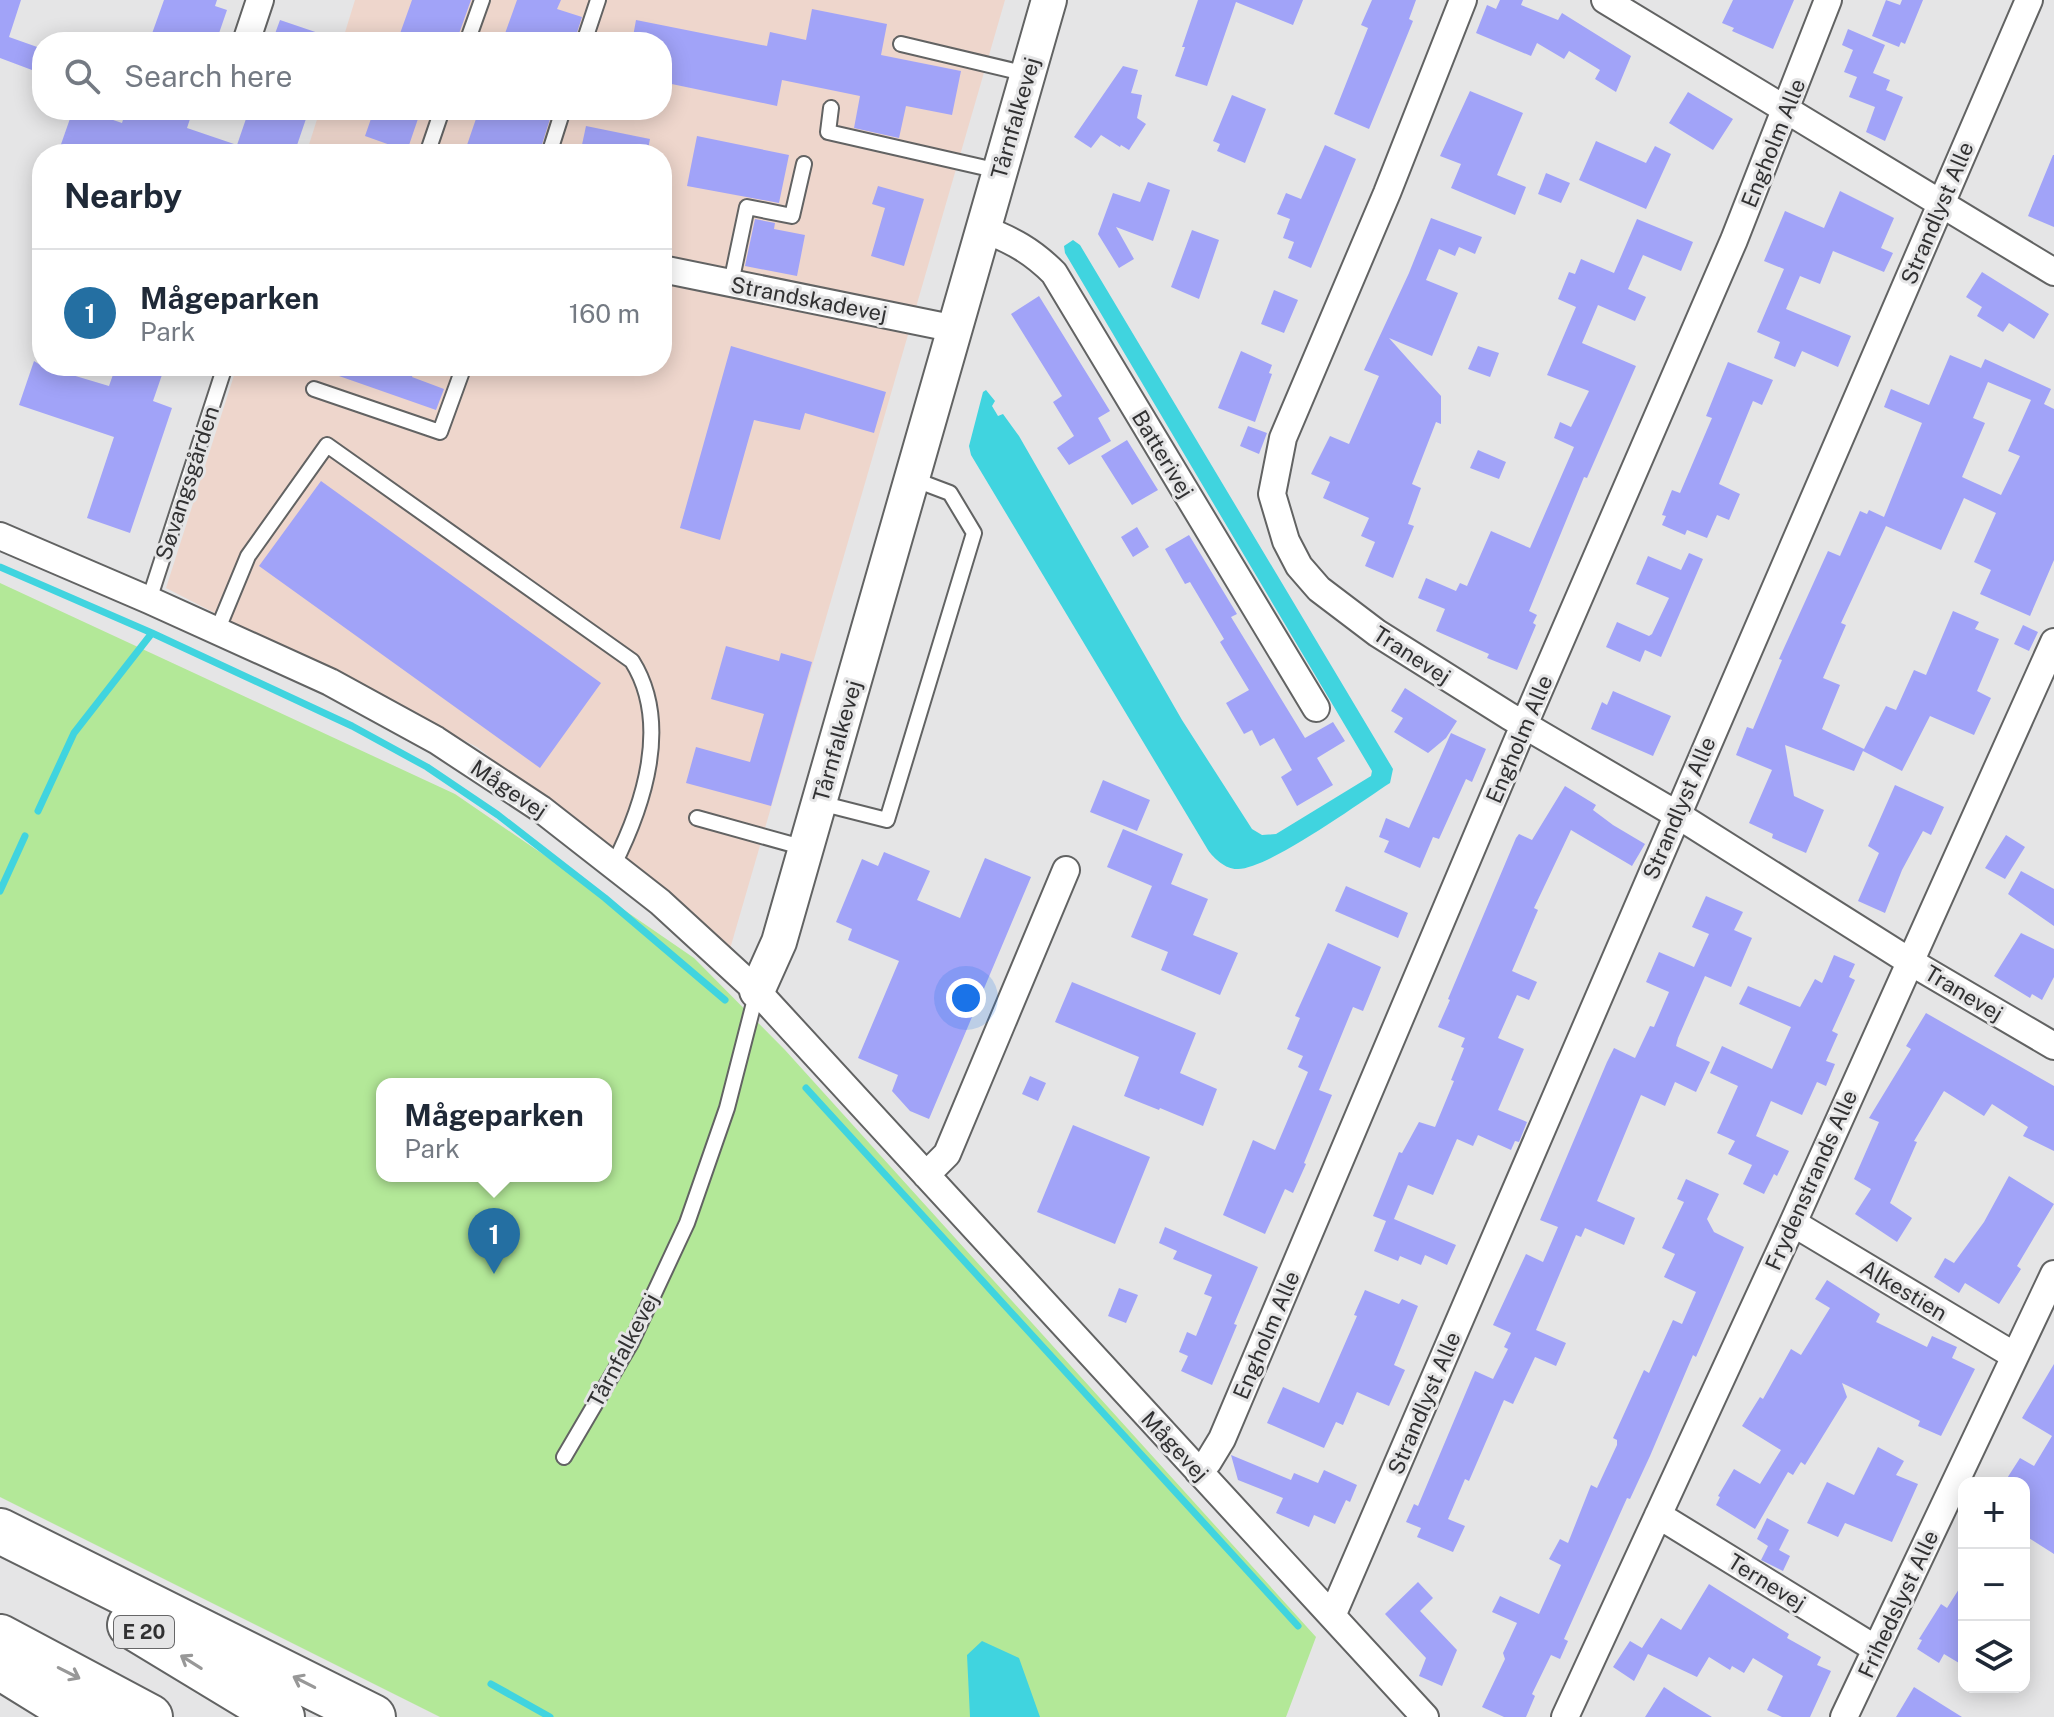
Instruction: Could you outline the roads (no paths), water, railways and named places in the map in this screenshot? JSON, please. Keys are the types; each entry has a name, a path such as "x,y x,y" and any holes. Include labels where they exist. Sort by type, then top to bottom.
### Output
{"highway":[{"path":"0,1531 373,1717"},
{"name":"E 20","path":"0,1557 144,1632 282,1717"},
{"path":"0,1637 150,1717"},
{"path":"0,1667 81,1717"}],"street":[{"path":"249,32 260,0"},
{"name":"Tårnfalkevej","path":"757,991 779,942 820,803 1049,0"},
{"name":"Tranevej","path":"1463,0 1382,205 1283,438 1272,494 1286,541 1299,566 1319,589 1377,633 1524,725 1676,814 1909,961 2054,1046"},
{"path":"1605,0 2054,272"},
{"name":"Engholm Alle","path":"1198,1471 1208,1462 1222,1439 1524,725 1734,240 1828,0"},
{"name":"Strandlyst Alle","path":"1332,1616 2029,0"},
{"name":"Batterivej","path":"983,229 1016,242 1035,254 1054,273 1316,708"},
{"name":"Strandskadevej","path":"672,271 956,329"},
{"name":"Mågevej","path":"0,536 330,682 436,740 541,809 660,902 757,991 1425,1717"},
{"name":"Frydenstrands Alle","path":"1565,1717 2052,650"},
{"path":"926,1175 947,1154 1066,870"},
{"name":"Alkestien","path":"1793,1223 2015,1356"},
{"name":"Frihedslyst Alle","path":"1844,1717 2054,1274"},
{"name":"Ternevej","path":"1658,1515 1876,1649"}],"lane":[{"path":"471,32 482,0"},
{"path":"587,32 598,0"},
{"path":"901,44 1027,74"},
{"path":"831,108 828,132 999,171"},
{"path":"430,144 439,120"},
{"path":"552,144 560,120"},
{"path":"731,283 747,207 792,216 804,164"},
{"name":"Søvangsgården","path":"149,600 222,376"},
{"path":"314,389 440,432 460,376"},
{"path":"217,631 248,556 327,445 632,661 643,679 649,699 652,743 632,828 613,866"},
{"path":"820,803 887,820 974,533 950,493 913,479"},
{"path":"697,818 806,848"},
{"name":"Tårnfalkevej","path":"564,1457 631,1343 687,1223 727,1108 757,991"}],"water":[{"path":"1073,240 1080,245 1393,769 1390,783 1292,847 1252,866 1230,868 1208,850 971,455 969,446 986,390 995,401 992,406 998,416 1003,414 1019,436 1182,720 1252,829 1262,835 1276,834 1371,776 1372,771 1065,253 1064,246"},
{"path":"982,1641 1019,1658 1040,1717 970,1717 967,1655"}],"waterway":[{"path":"0,567 152,633"},
{"path":"38,811 74,733 152,633 352,726 427,767 498,815 605,898 725,1000"},
{"path":"0,891 25,836"},
{"path":"806,1088 1298,1626"},
{"path":"491,1684 550,1717"}],"place":[{"name":"Mågeparken","path":"494,1274"}]}
